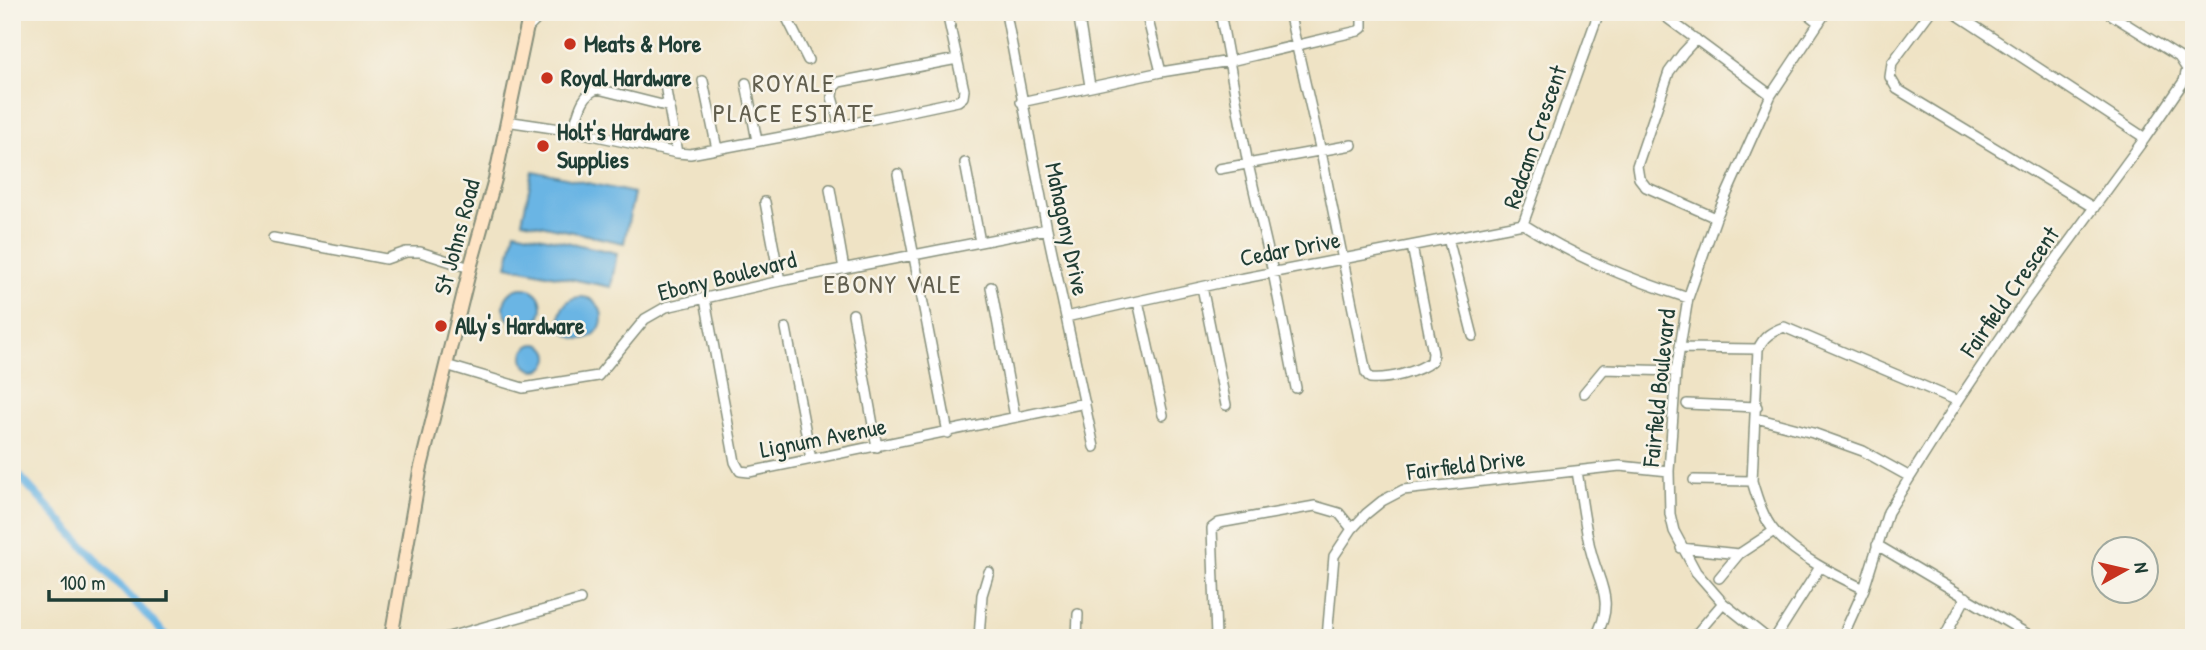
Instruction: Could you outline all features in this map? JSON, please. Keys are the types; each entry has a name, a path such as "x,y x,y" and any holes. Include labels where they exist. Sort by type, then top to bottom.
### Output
{"main road":[{"name":"St Johns Road","path":"391,638 420,471 495,179 530,12"}],"street":[{"path":"526,30 544,12"},
{"path":"784,12 808,60"},
{"path":"1078,12 1090,86"},
{"path":"1146,12 1161,72"},
{"path":"1220,12 1248,164 1296,388"},
{"path":"1289,12 1366,373 1370,378 1379,379 1426,366 1432,361 1433,353 1412,246"},
{"path":"1021,102 1161,72 1230,61 1358,31 1362,28 1362,12"},
{"name":"Redcam Crescent","path":"1599,12 1523,224 1555,245 1591,262 1638,282 1688,298"},
{"path":"1660,12 1771,95"},
{"path":"1805,12 1819,23"},
{"name":"Fairfield Boulevard","path":"1767,638 1723,603 1696,572 1674,531 1670,514 1669,471 1676,371 1688,298 1716,218 1771,95 1826,12"},
{"path":"1930,12 1892,63 1890,77 1897,89 2094,208"},
{"path":"1952,12 2145,138"},
{"name":"Fairfield Crescent","path":"1842,638 1864,589 1888,512 2024,303 2145,138 2183,81 2187,69 2179,57 2107,12"},
{"name":"Mahagony Drive","path":"1007,19 1021,102 1094,447"},
{"path":"506,121 690,154 958,100 963,97 964,90 949,22"},
{"path":"1696,39 1669,72 1637,166 1639,178 1646,187 1716,218"},
{"path":"839,126 832,97 833,88 839,82 957,59"},
{"path":"664,79 677,153"},
{"path":"703,81 717,149"},
{"path":"746,83 757,141"},
{"path":"573,131 585,97 590,91 598,89 670,107"},
{"path":"1219,169 1352,145"},
{"path":"965,163 980,242"},
{"path":"898,174 948,433"},
{"path":"830,189 844,269"},
{"path":"765,202 780,282"},
{"name":"Cedar Drive","path":"1066,317 1273,272 1523,224"},
{"name":"Ebony Boulevard","path":"446,365 523,388 598,376 645,319 666,307 1047,229"},
{"path":"272,238 386,259 405,252 420,251 470,268"},
{"path":"1448,238 1473,336"},
{"path":"991,287 1015,417"},
{"path":"1202,287 1226,405"},
{"name":"Lignum Avenue","path":"705,299 735,462 740,471 750,472 877,447 1085,403"},
{"path":"1138,301 1163,415"},
{"path":"853,314 877,447"},
{"path":"1864,589 1820,567 1774,531 1758,500 1752,481 1758,349 1762,339 1770,332 1784,327 1958,401"},
{"path":"786,328 811,459"},
{"path":"1680,348 1758,349"},
{"path":"1584,393 1604,369 1676,371"},
{"path":"1687,404 1756,407"},
{"path":"1755,418 1813,433 1864,451 1910,477"},
{"name":"Fairfield Drive","path":"1327,638 1334,556 1352,529 1382,501 1403,490 1620,466 1669,471"},
{"path":"1577,471 1589,547 1605,599 1603,623 1595,638"},
{"path":"1694,480 1752,481"},
{"path":"1216,638 1212,528 1219,523 1315,506 1339,513 1352,529"},
{"path":"1719,578 1739,554 1774,531"},
{"path":"1877,545 2034,638"},
{"path":"1681,548 1739,554"},
{"path":"1775,638 1820,567"},
{"path":"979,638 982,595 989,572"},
{"path":"1944,638 1966,597"},
{"path":"445,638 580,600"},
{"path":"1693,638 1723,603"},
{"path":"1077,614 1077,638"}],"water":[{"path":"533,171 634,193 624,243 522,221"},
{"path":"515,231 617,253 611,287 507,266"},
{"path":"523,288 536,294 542,307 536,320 523,326 510,320 504,307 510,294"},
{"path":"581,297 596,303 602,318 596,333 581,339 566,333 560,318 566,303"},
{"path":"536,344 545,348 549,357 545,366 536,370 527,366 523,357 527,348"}],"waterway":[{"path":"12,468 168,638"}],"place":[{"name":"Meats & More","path":"570,44"},
{"name":"Royal Hardware","path":"547,78"},
{"name":"Holt's Hardware Supplies","path":"543,146"},
{"name":"Ally's Hardware","path":"441,326"}],"district":[{"name":"ROYALE PLACE ESTATE","path":"794,98"},
{"name":"EBONY VALE","path":"893,284"}]}
